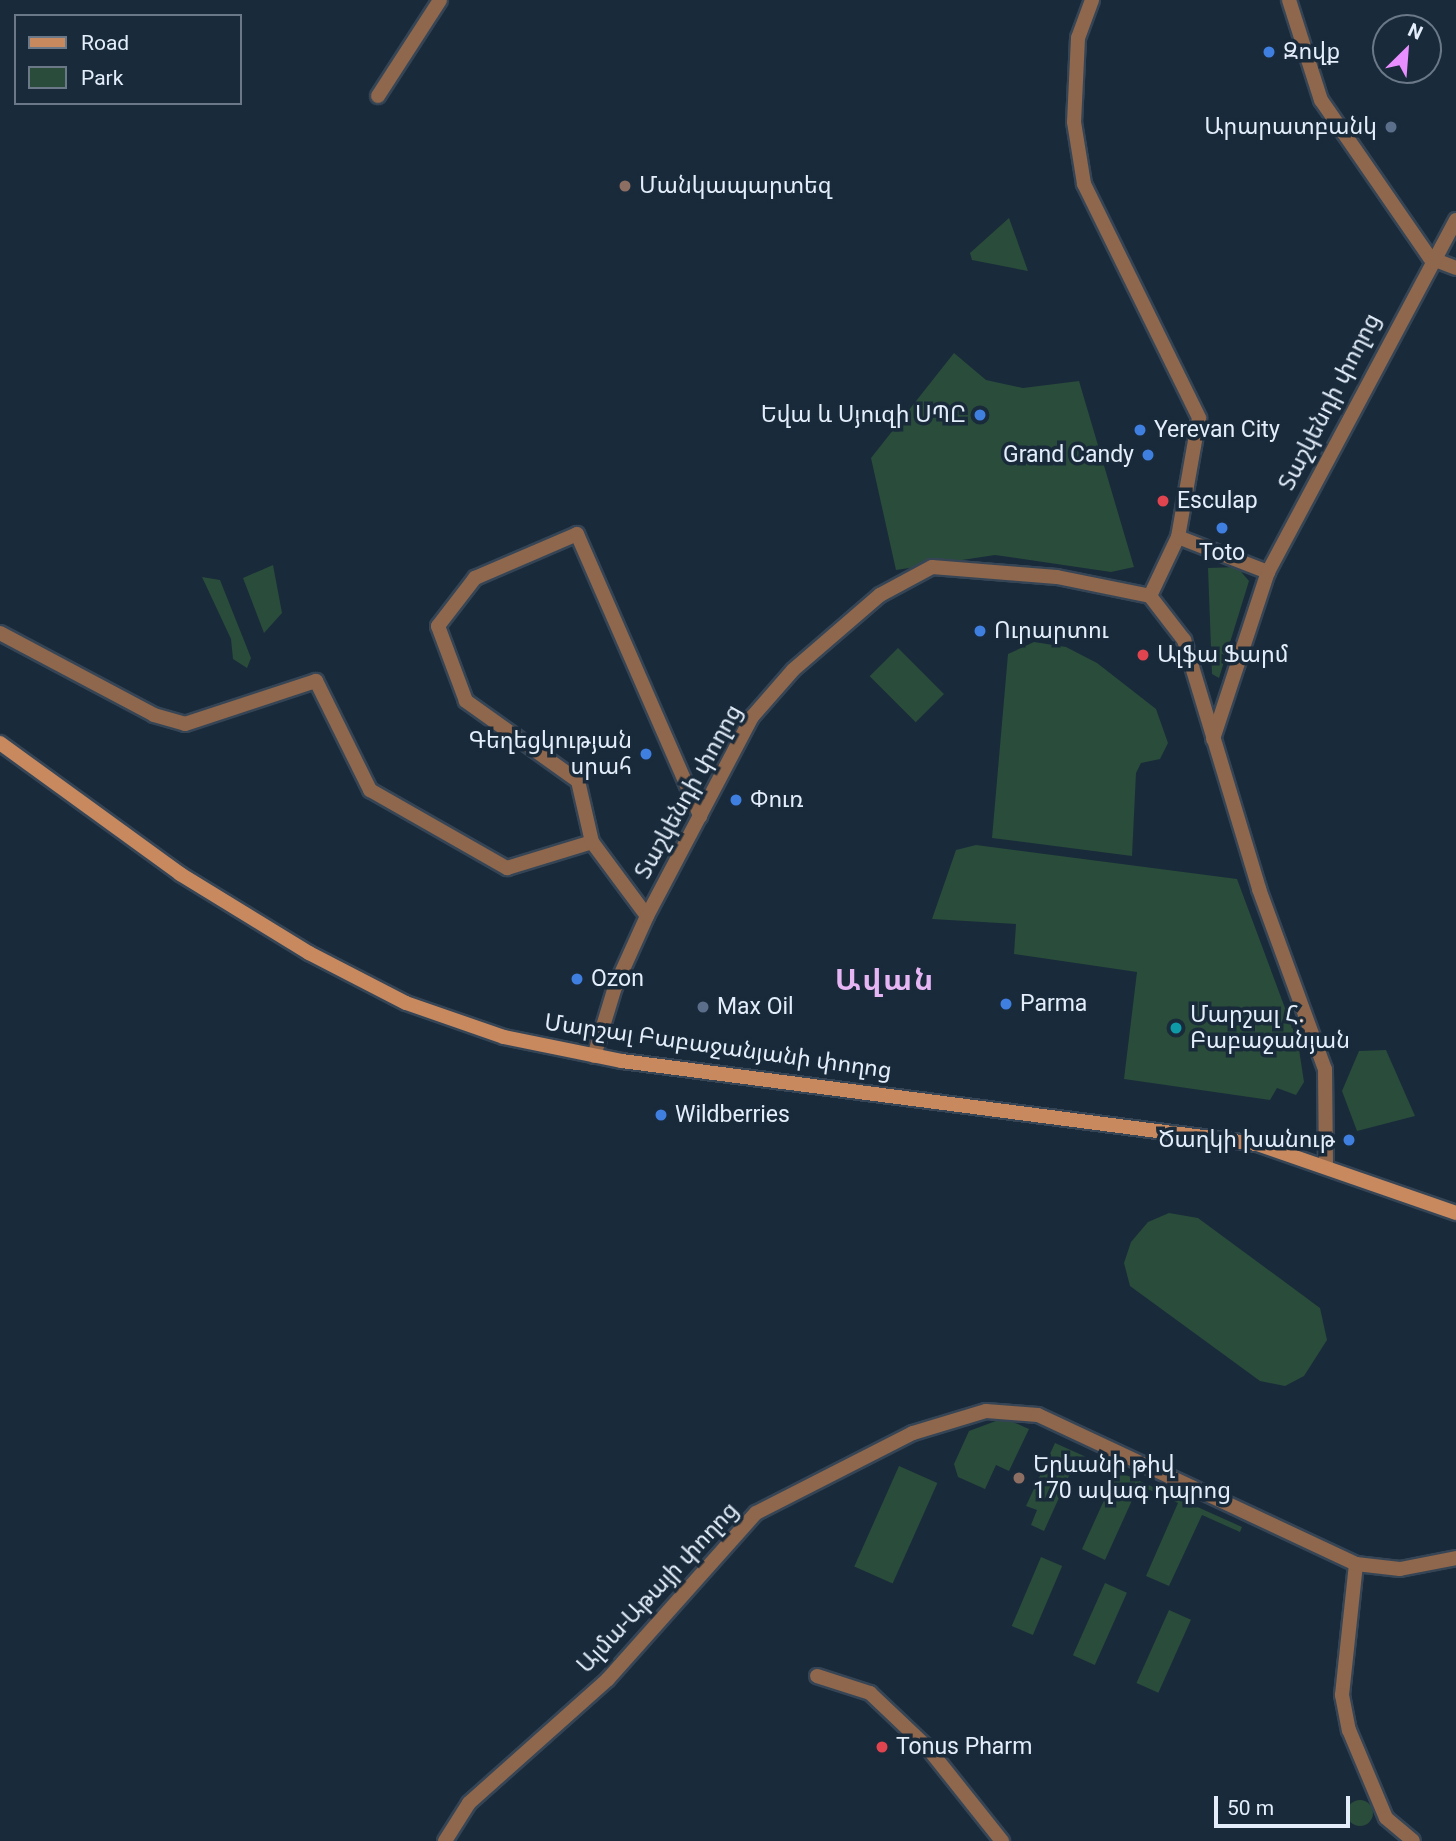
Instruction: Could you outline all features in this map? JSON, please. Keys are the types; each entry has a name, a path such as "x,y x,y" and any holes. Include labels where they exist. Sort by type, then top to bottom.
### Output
{"main road":[{"name":"Մարշալ Բաբաջանյանի փողոց","path":"0,743 180,874 309,953 406,1003 504,1037 594,1056 1257,1144 1326,1164 1456,1213"}],"street":[{"path":"378,96 440,0"},
{"path":"1092,0 1078,38 1074,122 1084,184 1199,418 1178,537 1150,596 1184,640 1212,741 1325,1069 1326,1164"},
{"path":"1289,0 1321,100 1430,258 1456,268"},
{"name":"Տաշկենդի փողոց","path":"1212,741 1268,572 1430,258 1456,220"},
{"path":"647,916 592,842 578,781 466,701 438,626 475,578 577,534 700,816"},
{"path":"1178,537 1268,572"},
{"name":"Տաշկենդի փողոց","path":"594,1056 615,986 647,916 752,717 793,670 880,595 914,574 976,566 1150,596"},
{"path":"0,633 154,715 185,724 316,681 370,790 507,868 592,842"},
{"name":"Ալմա-Աթայի փողոց","path":"445,1841 469,1804 608,1679 757,1513 913,1433 986,1411 1038,1415 1356,1564 1401,1569 1456,1558"},
{"path":"1356,1564 1342,1695 1349,1730 1385,1818 1413,1841"},
{"path":"817,1676 870,1693 928,1748 1002,1841"}],"green space":[{"path":"1009,218 1028,271 972,260 970,253"},
{"path":"954,353 986,380 1023,388 1079,381 1134,567 1111,572 995,555 896,570 871,458"},
{"path":"273,565 282,613 264,633 243,578"},
{"path":"1237,567 1249,581 1219,678 1212,674 1208,568"},
{"path":"202,577 220,580 251,658 247,668 233,659 231,639"},
{"path":"1034,642 1066,647 1097,663 1156,709 1168,743 1160,759 1141,763 1136,773 1132,856 992,838 1008,654"},
{"path":"898,648 944,694 916,722 870,676"},
{"path":"976,845 1237,879 1298,1043 1304,1082 1296,1095 1277,1088 1270,1100 1124,1079 1137,972 1014,954 1016,924 932,919 956,850"},
{"path":"1386,1050 1415,1116 1357,1131 1342,1091 1359,1051"},
{"path":"1169,1213 1198,1218 1320,1308 1327,1340 1304,1376 1285,1386 1260,1381 1130,1286 1124,1263 1131,1242 1148,1222"},
{"path":"1004,1418 1029,1429 1009,1471 996,1465 985,1489 958,1477 954,1464 969,1431"},
{"path":"1055,1443 1242,1527 1240,1532 1202,1515 1169,1586 1146,1576 1178,1503 1139,1485 1105,1560 1082,1549 1115,1476 1077,1458 1044,1531 1031,1525 1037,1510 1026,1506"},
{"path":"899,1466 937,1483 893,1584 854,1566"},
{"path":"1041,1557 1062,1566 1033,1635 1012,1626"},
{"path":"1105,1583 1127,1593 1095,1665 1073,1655"},
{"path":"1169,1610 1191,1620 1158,1693 1136,1683"},
{"path":"1360,1800 1369,1804 1373,1813 1369,1822 1360,1826 1351,1822 1347,1813 1351,1804"}],"place":[{"name":"Զովք","path":"1269,52"},
{"name":"Արարատբանկ","path":"1391,127"},
{"name":"Մանկապարտեզ","path":"625,186"},
{"name":"Եվա և Սյուզի ՍՊԸ","path":"980,415"},
{"name":"Yerevan City","path":"1140,430"},
{"name":"Grand Candy","path":"1148,455"},
{"name":"Esculap","path":"1163,501"},
{"name":"Toto","path":"1222,528"},
{"name":"Ուրարտու","path":"980,631"},
{"name":"Ալֆա Ֆարմ","path":"1143,655"},
{"name":"Գեղեցկության սրահ","path":"646,754"},
{"name":"Փուռ","path":"736,800"},
{"name":"Ozon","path":"577,979"},
{"name":"Parma","path":"1006,1004"},
{"name":"Max Oil","path":"703,1007"},
{"name":"Մարշալ Հ. Բաբաջանյան","path":"1176,1028"},
{"name":"Wildberries","path":"661,1115"},
{"name":"Ծաղկի խանութ","path":"1349,1140"},
{"name":"Երևանի թիվ 170 ավագ դպրոց","path":"1019,1478"},
{"name":"Tonus Pharm","path":"882,1747"}],"district":[{"name":"Ավան","path":"885,980"}]}
